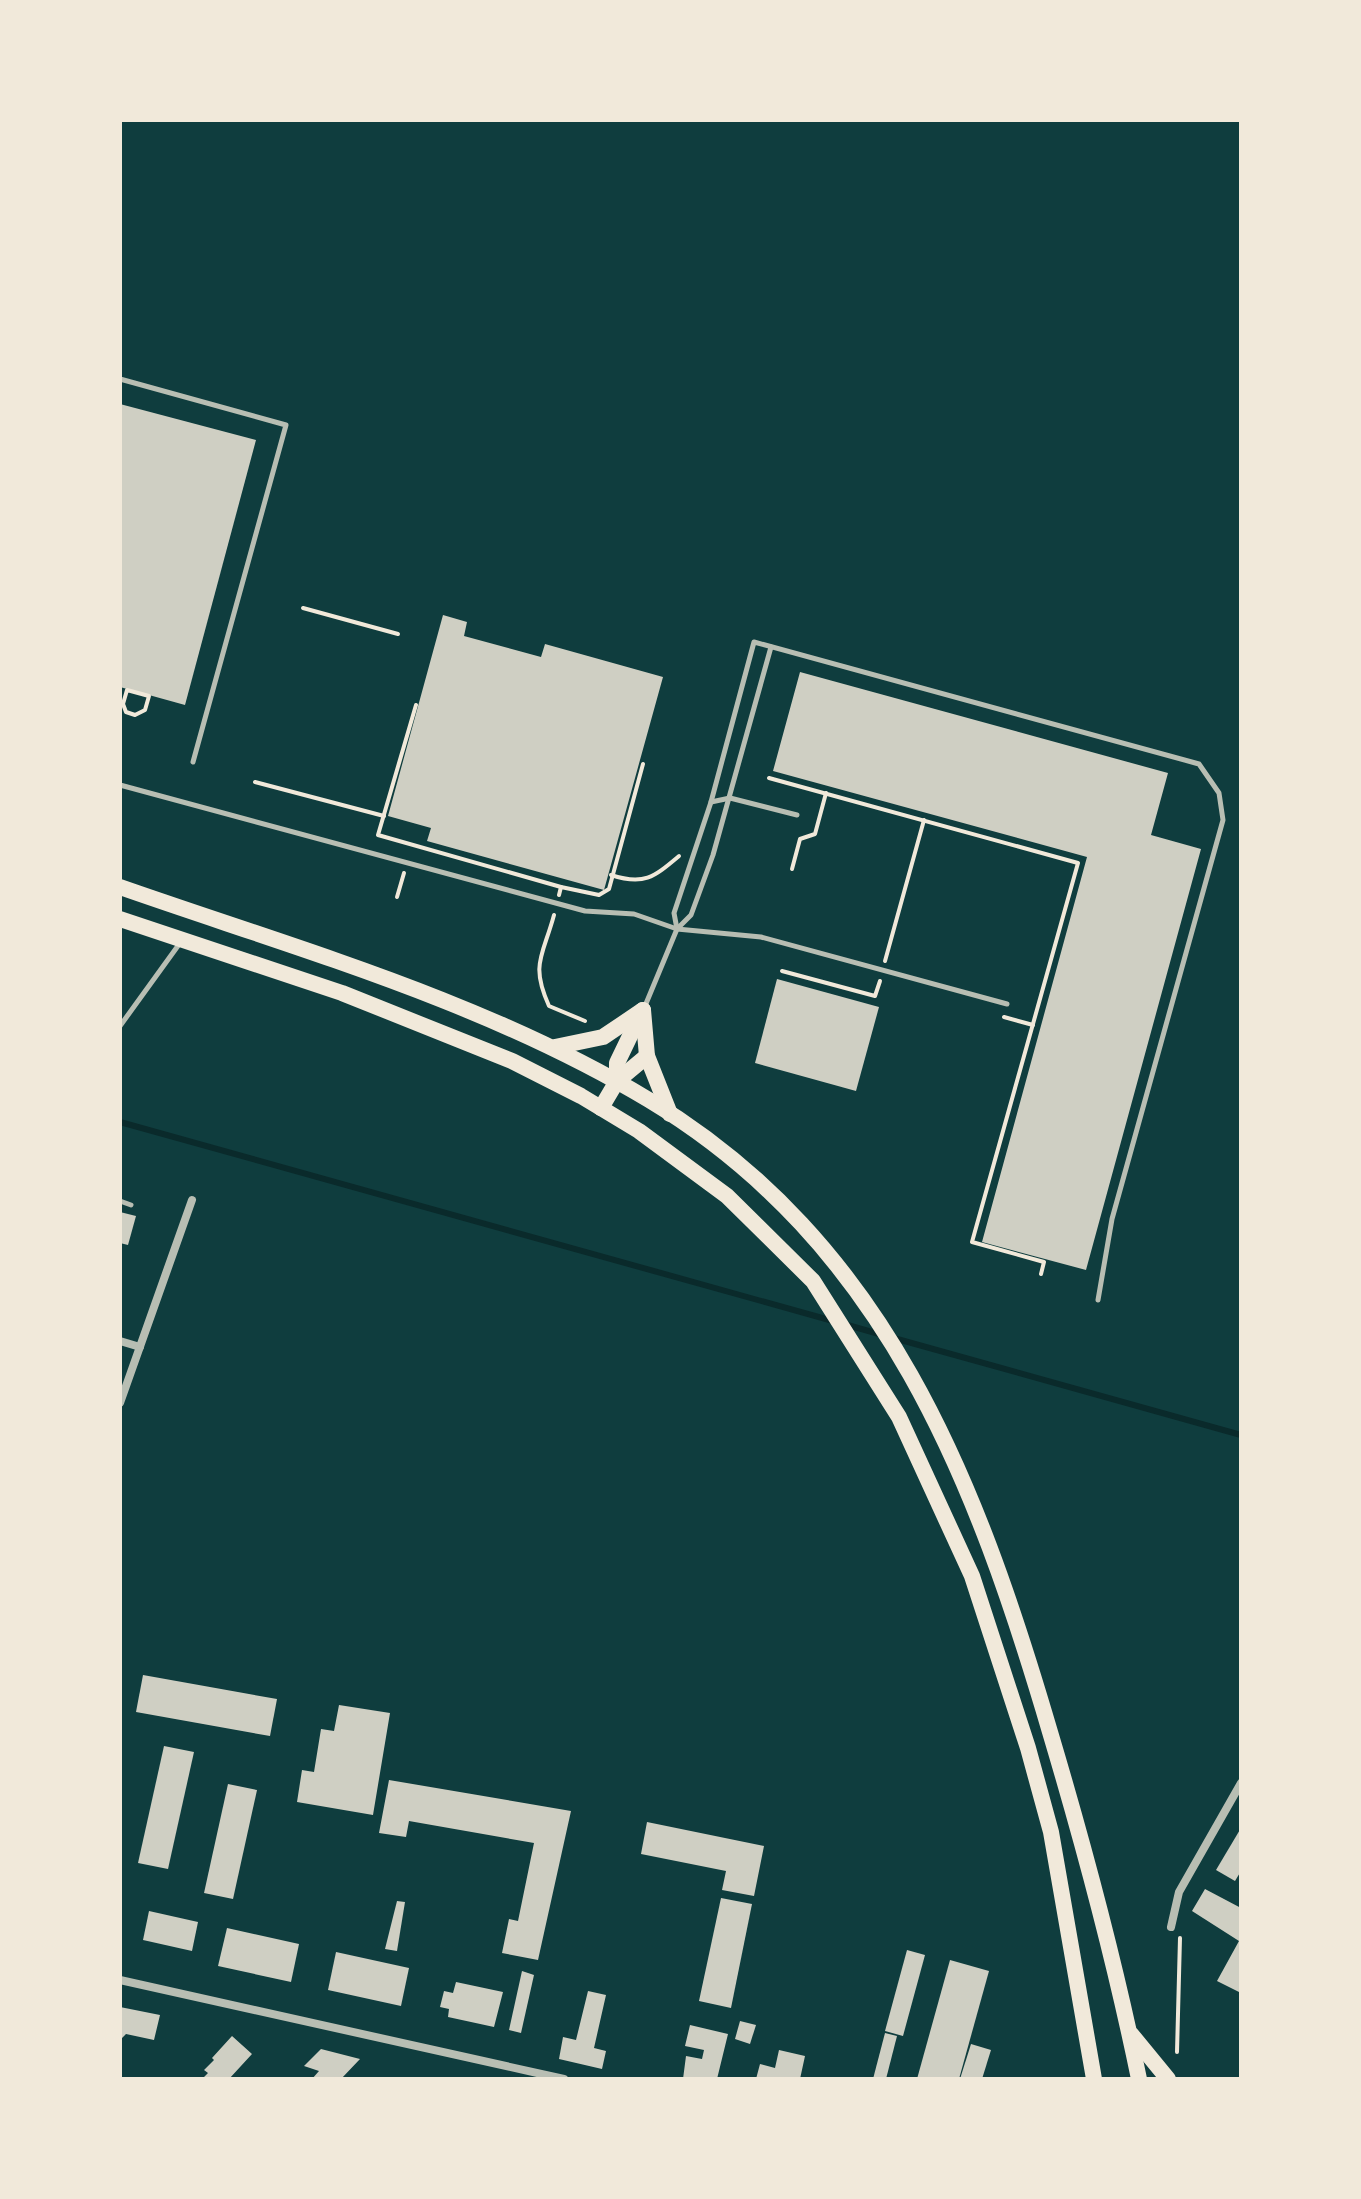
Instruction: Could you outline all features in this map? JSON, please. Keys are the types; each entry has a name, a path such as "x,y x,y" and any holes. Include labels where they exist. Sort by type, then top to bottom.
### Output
{"main road":[{"path":"120,887 372,971 555,1047 670,1114 779,1204 846,1276 902,1359 948,1441 996,1556 1063,1777 1139,2079"},
{"path":"120,919 342,993 512,1061 601,1108 727,1196 793,1258 830,1303 899,1417 940,1501 999,1655 1051,1832 1094,2079"},
{"path":"555,1047 603,1037 643,1010"},
{"path":"643,1010 647,1056 670,1114"},
{"path":"617,1081 617,1063 643,1010"},
{"path":"601,1108 617,1081 647,1056"},
{"path":"1129,2032 1168,2079"}],"street":[{"path":"120,1403 192,1200"},
{"path":"120,1341 140,1347"},
{"path":"1171,1927 1179,1892 1241,1783"},
{"path":"120,1980 564,2079"}],"lane":[{"path":"120,379 286,425 193,762"},
{"path":"677,929 674,913 711,802 754,642 1199,764 1219,793 1223,820 1112,1219 1098,1300"},
{"path":"643,1010 677,929 691,915 730,798 771,647"},
{"path":"120,785 571,907 634,914 677,929 761,937 1007,1004"},
{"path":"711,802 730,798 797,815"},
{"path":"120,1026 182,941"},
{"path":"120,1201 131,1205"}],"path":[{"path":"303,608 398,634"},
{"path":"127,690 149,696 145,710 135,715 126,712 122,698 127,690"},
{"path":"416,705 378,835 561,887"},
{"path":"769,778 1078,863 972,1242 1044,1262 1041,1274"},
{"path":"255,782 384,816"},
{"path":"792,869 800,839 815,834 826,793"},
{"path":"782,971 875,996 924,820"},
{"path":"611,875 631,882 657,874 689,848"},
{"path":"397,897 404,871"},
{"path":"1171,1927 1180,1933 1177,2052"}],"building":[{"path":"120,404 256,440 185,705 120,687"},
{"path":"443,615 467,622 464,636 541,657 545,644 663,677 604,890 427,841 431,828 388,816"},
{"path":"800,672 1168,773 1151,835 1201,849 1086,1270 982,1242 1087,857 773,771"},
{"path":"777,979 879,1007 856,1091 755,1063"},
{"path":"120,1212 136,1216 128,1245 120,1243"},
{"path":"143,1675 277,1699 270,1736 136,1712"},
{"path":"339,1705 390,1713 373,1815 297,1802 302,1770 314,1772 321,1729 334,1731"},
{"path":"164,1746 194,1752 168,1869 138,1863"},
{"path":"389,1780 571,1811 538,1960 502,1953 509,1919 518,1921 534,1843 409,1821 406,1837 379,1833"},
{"path":"228,1784 257,1790 233,1899 204,1893"},
{"path":"647,1822 764,1846 754,1896 722,1890 726,1871 641,1854"},
{"path":"1241,1828 1241,1871 1235,1881 1216,1870"},
{"path":"1205,1889 1241,1908 1241,1993 1217,1981 1239,1941 1192,1911"},
{"path":"721,1898 752,1904 731,2008 699,2001"},
{"path":"397,1901 405,1902 397,1951 385,1949"},
{"path":"149,1911 198,1922 192,1951 143,1940"},
{"path":"227,1928 299,1944 291,1982 218,1966"},
{"path":"907,1950 925,1955 903,2036 885,2031"},
{"path":"336,1952 409,1968 401,2006 328,1990"},
{"path":"950,1960 989,1971 959,2079 917,2079"},
{"path":"522,1971 534,1975 521,2033 509,2030"},
{"path":"456,1982 503,1992 494,2027 448,2017 449,2009 440,2007 444,1991 453,1993"},
{"path":"588,1991 606,1995 594,2048 606,2051 602,2069 559,2059 563,2037 576,2040"},
{"path":"120,2007 160,2015 154,2040 126,2034 120,2040"},
{"path":"740,2021 756,2025 750,2044 735,2039"},
{"path":"690,2025 728,2034 717,2079 683,2079 686,2056 702,2059 704,2050 685,2046"},
{"path":"885,2033 897,2036 886,2079 873,2079"},
{"path":"232,2036 252,2054 229,2079 202,2079 208,2073 204,2070 214,2060 212,2058"},
{"path":"971,2044 991,2050 982,2079 960,2079"},
{"path":"321,2049 360,2059 341,2079 312,2079 319,2071 304,2066"},
{"path":"779,2050 805,2056 800,2079 756,2079 760,2064 775,2068"}],"waterway":[{"path":"120,1122 833,1321"},
{"path":"844,1324 879,1334"},
{"path":"890,1337 1241,1435"}]}
